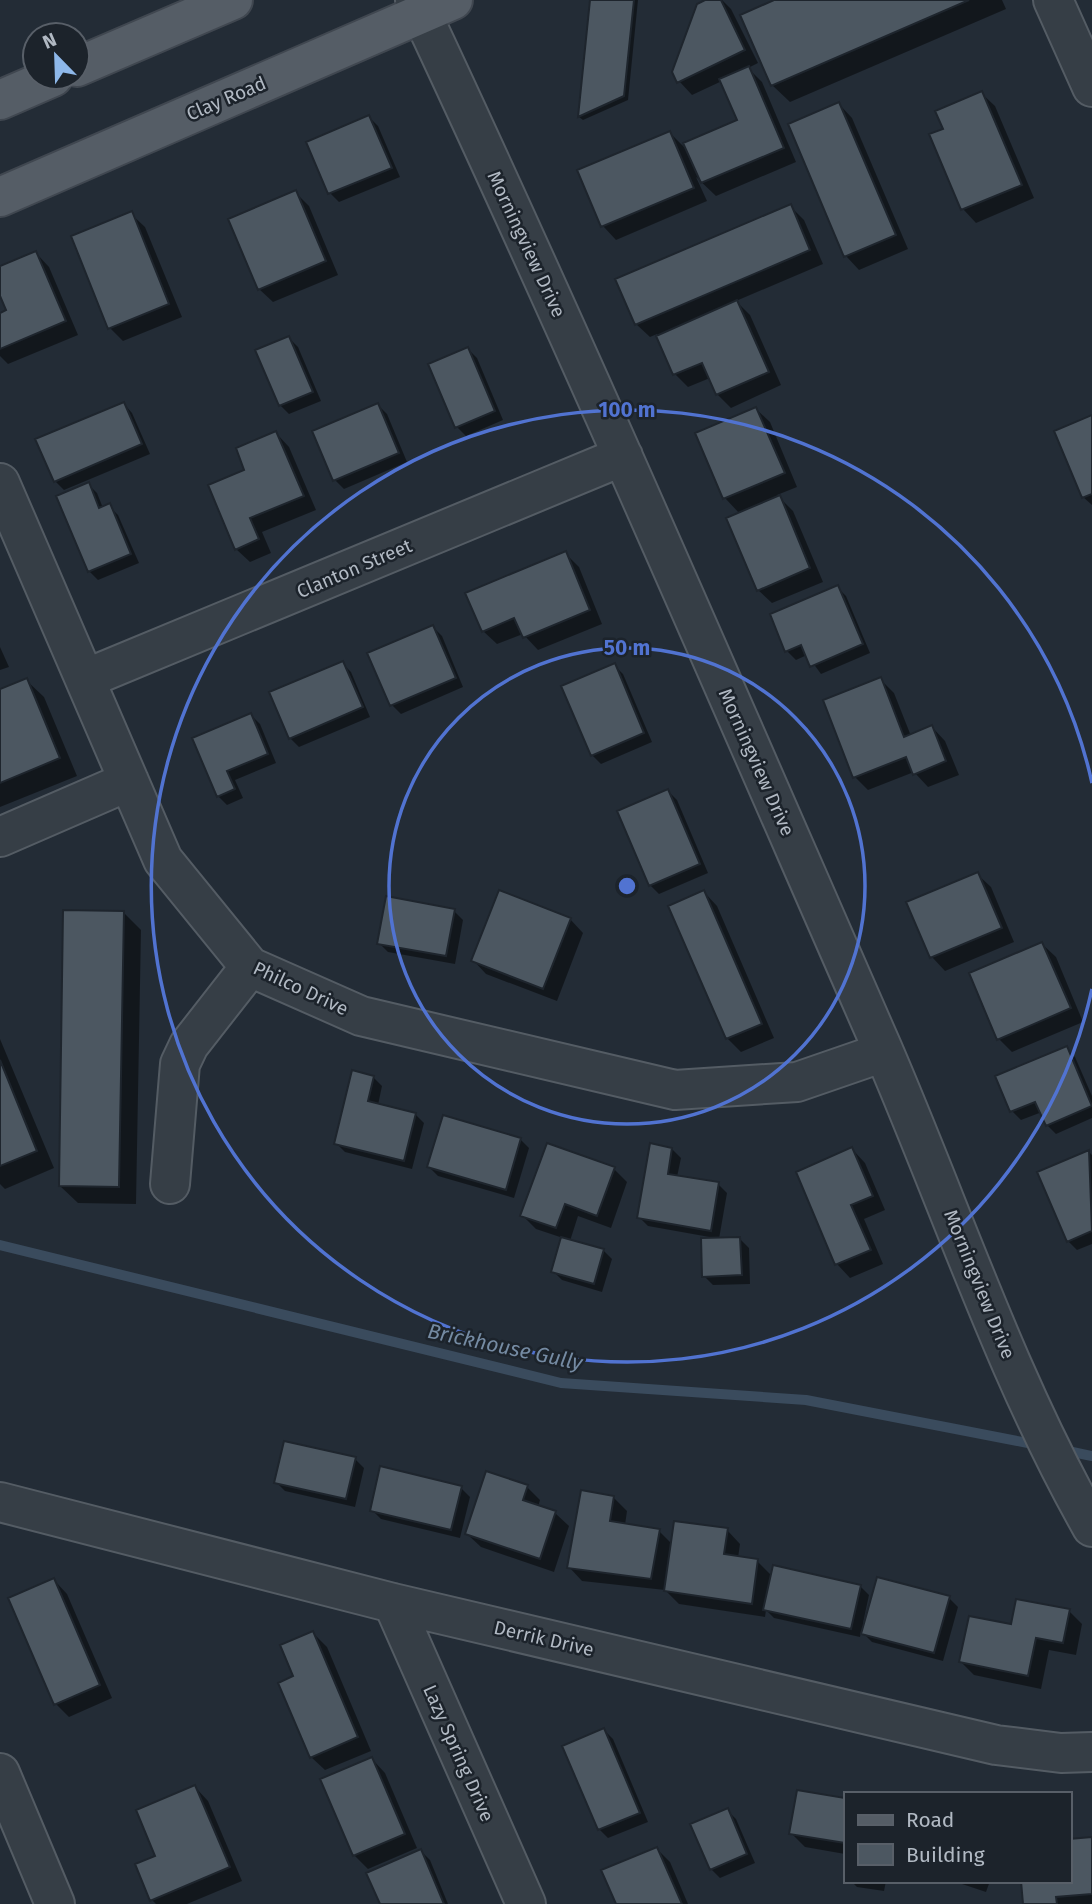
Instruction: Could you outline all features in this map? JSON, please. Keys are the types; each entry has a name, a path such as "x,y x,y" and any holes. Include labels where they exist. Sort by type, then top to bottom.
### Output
{"main road":[{"path":"91,61 233,0"},
{"name":"Clay Road","path":"0,197 430,5"},
{"path":"0,100 21,91"}],"street":[{"path":"1053,0 1092,87"},
{"name":"Morningview Drive","path":"430,5 623,456 884,1052 1021,1383 1061,1473 1092,1527"},
{"name":"Clanton Street","path":"85,680 623,456"},
{"name":"Philco Drive","path":"2,491 163,860 250,967 361,1016 675,1090 797,1082 884,1052"},
{"path":"0,837 129,781"},
{"path":"170,1184 180,1064 188,1045 250,967"},
{"name":"Derrik Drive","path":"0,1502 393,1603 996,1745 1061,1753 1092,1752"},
{"name":"Lazy Spring Drive","path":"393,1603 526,1904"},
{"path":"0,1773 55,1904"}],"building":[{"path":"590,0 634,0 624,96 578,117"},
{"path":"705,0 721,0 745,50 677,83 672,72 697,4"},
{"path":"774,0 969,0 771,86 740,15"},
{"path":"749,66 784,148 701,183 683,143 737,120 719,79"},
{"path":"982,91 1022,185 961,210 929,134 943,129 935,111"},
{"path":"839,102 896,235 844,257 788,124"},
{"path":"369,115 392,168 328,194 306,142"},
{"path":"670,131 694,188 601,227 577,170"},
{"path":"296,190 326,261 258,290 228,219"},
{"path":"791,204 810,250 635,325 615,279"},
{"path":"132,211 169,304 108,329 71,236"},
{"path":"36,251 66,321 0,349 0,313 6,310 0,296 0,266"},
{"path":"737,300 769,372 716,395 702,363 673,375 656,336"},
{"path":"289,336 313,392 279,406 255,350"},
{"path":"468,347 495,411 455,428 428,364"},
{"path":"124,402 142,444 54,482 35,439"},
{"path":"378,403 399,453 333,481 312,431"},
{"path":"756,407 785,473 723,499 695,433"},
{"path":"1092,415 1092,494 1082,498 1054,431"},
{"path":"276,431 304,496 250,518 259,539 235,550 208,485 244,470 236,448"},
{"path":"89,482 99,508 110,503 131,554 88,572 56,496"},
{"path":"780,495 810,568 757,591 726,518"},
{"path":"566,551 590,610 523,638 514,618 482,632 465,593"},
{"path":"838,585 863,644 810,667 801,645 785,652 770,614"},
{"path":"433,625 456,678 390,706 367,653"},
{"path":"343,661 363,707 289,739 269,692"},
{"path":"615,663 644,733 591,756 561,686"},
{"path":"881,677 904,737 932,725 946,761 913,775 906,757 853,778 823,700"},
{"path":"27,678 60,758 0,783 0,689"},
{"path":"251,713 268,754 227,771 235,789 217,797 192,738"},
{"path":"668,789 700,864 649,886 617,811"},
{"path":"978,872 1002,928 930,958 906,902"},
{"path":"499,890 571,918 543,989 471,961"},
{"path":"704,890 762,1024 726,1039 668,906"},
{"path":"386,896 455,909 446,956 377,944"},
{"path":"63,910 124,911 119,1187 59,1186"},
{"path":"1042,942 1071,1008 997,1040 969,973"},
{"path":"1067,1046 1092,1106 1046,1126 1035,1102 1010,1112 995,1076"},
{"path":"0,1060 37,1151 0,1166"},
{"path":"352,1070 374,1076 368,1101 416,1113 404,1161 334,1144"},
{"path":"443,1115 521,1138 506,1190 427,1167"},
{"path":"547,1143 615,1167 597,1216 565,1204 556,1228 520,1216"},
{"path":"650,1143 672,1148 668,1174 719,1182 711,1231 637,1218"},
{"path":"852,1147 873,1196 851,1205 871,1250 835,1265 796,1172"},
{"path":"1089,1150 1092,1231 1067,1242 1037,1172"},
{"path":"561,1237 604,1249 594,1284 551,1272"},
{"path":"740,1237 742,1275 702,1277 701,1238"},
{"path":"284,1441 356,1457 346,1499 274,1483"},
{"path":"380,1466 462,1486 451,1530 370,1511"},
{"path":"486,1471 528,1485 523,1500 556,1511 540,1559 465,1534"},
{"path":"581,1490 614,1496 610,1521 660,1529 651,1579 567,1568"},
{"path":"674,1521 728,1528 724,1554 758,1559 752,1604 664,1591"},
{"path":"773,1565 861,1585 851,1629 763,1610"},
{"path":"877,1577 950,1596 934,1653 861,1634"},
{"path":"54,1578 100,1685 54,1705 8,1598"},
{"path":"1016,1599 1070,1609 1063,1643 1036,1638 1028,1676 959,1662 969,1616 1011,1624"},
{"path":"313,1631 358,1737 310,1758 278,1683 293,1676 280,1645"},
{"path":"604,1728 640,1813 598,1830 562,1746"},
{"path":"372,1757 405,1834 353,1856 320,1779"},
{"path":"195,1785 230,1867 150,1901 135,1864 155,1856 136,1810"},
{"path":"797,1790 844,1798 844,1843 789,1834"},
{"path":"728,1808 747,1854 710,1870 690,1824"},
{"path":"1092,1837 1092,1894 1056,1897 1057,1904 1023,1904 1021,1883 1071,1883 1071,1839"},
{"path":"657,1847 682,1904 616,1904 601,1870"},
{"path":"421,1849 444,1904 380,1904 366,1873"}],"waterway":[{"name":"Brickhouse Gully","path":"0,1245 561,1383 806,1400 1038,1445"},
{"name":"Brickhouse Gully","path":"1063,1450 1092,1456"}]}
